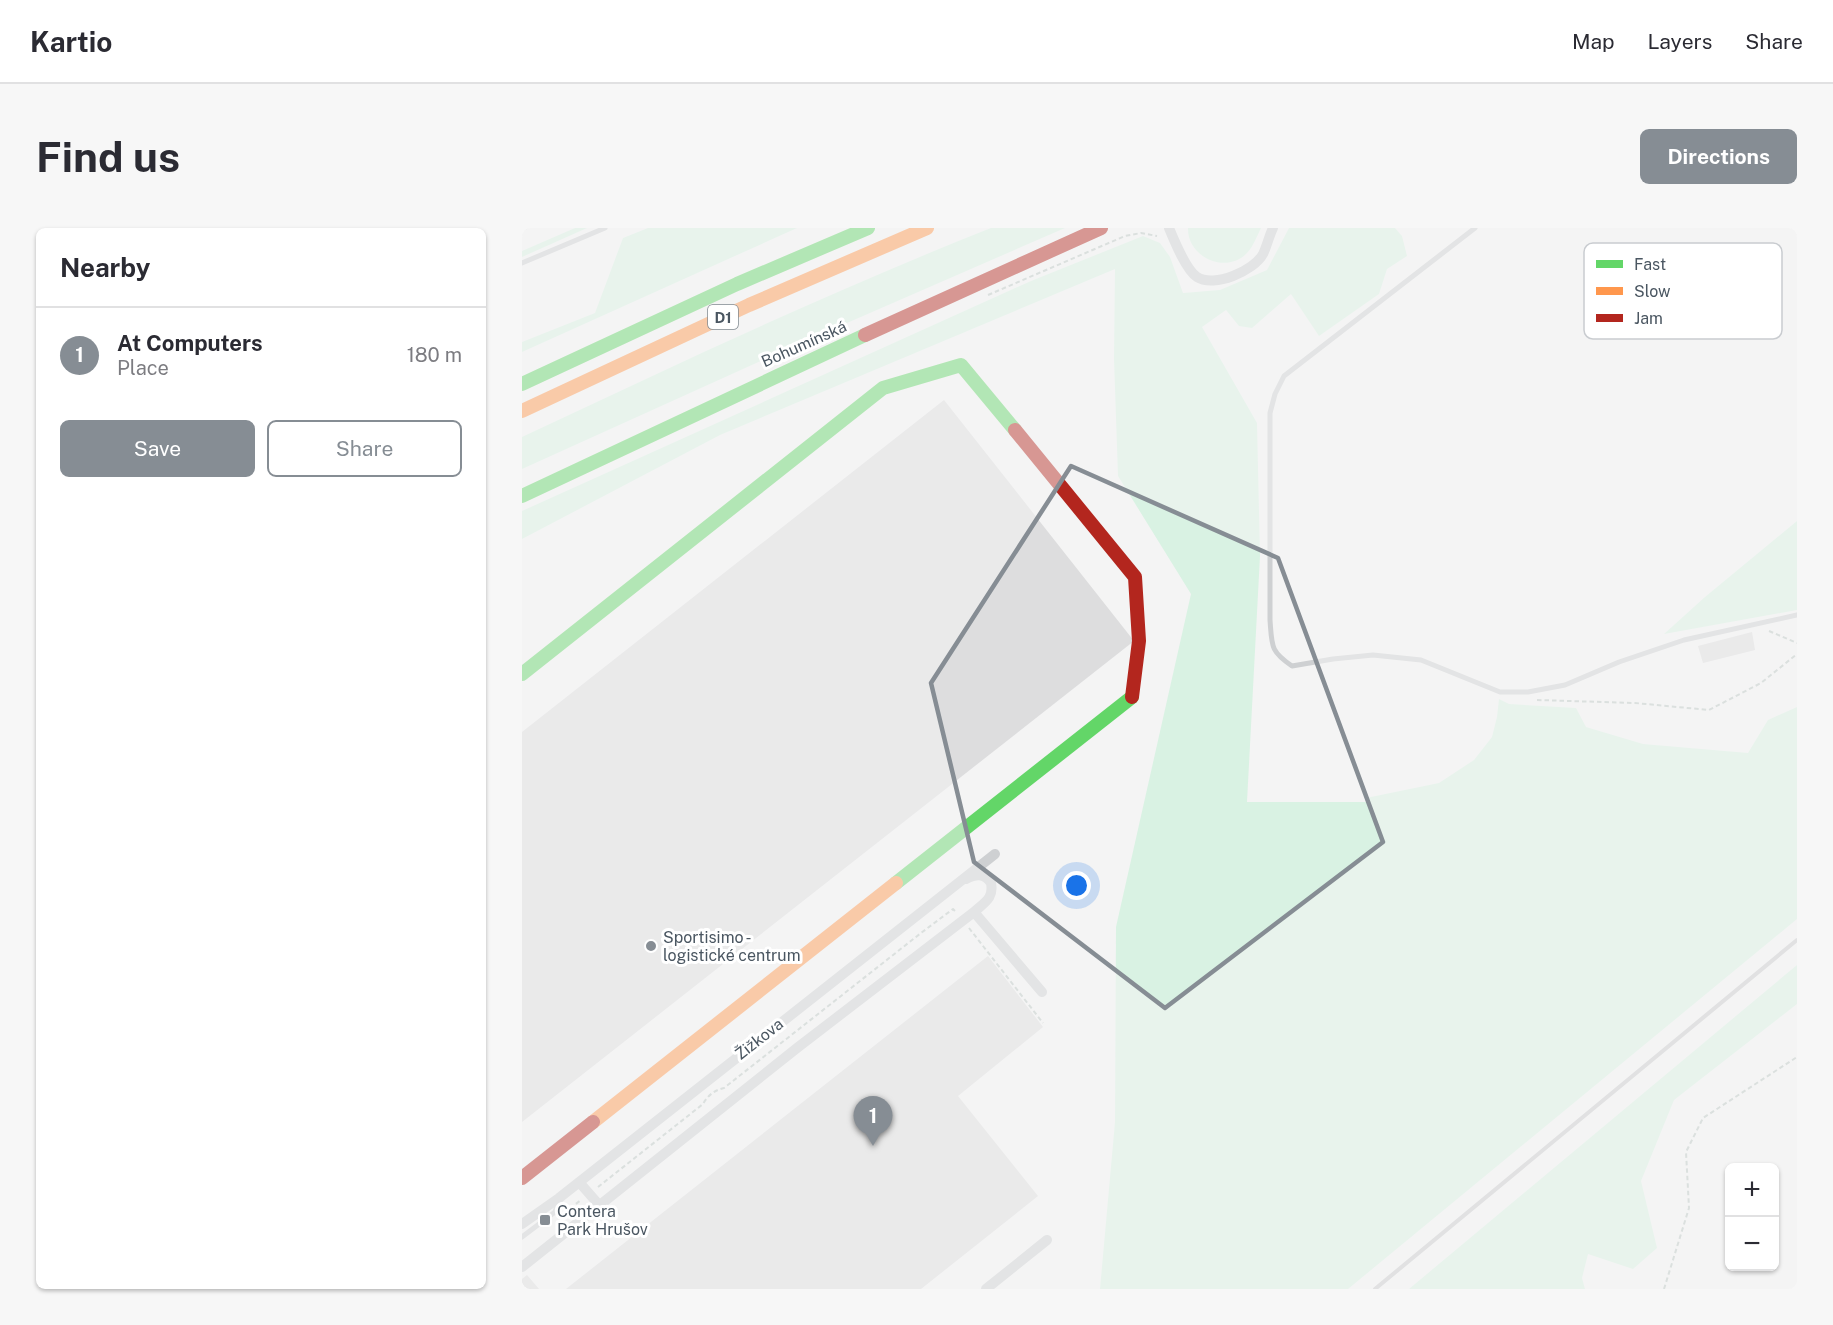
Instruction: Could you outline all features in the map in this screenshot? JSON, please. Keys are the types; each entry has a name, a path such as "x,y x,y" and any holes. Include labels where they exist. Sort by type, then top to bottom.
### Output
{"main road":[{"name":"D1","path":"522,384 737,284 868,228"},
{"name":"D1","path":"522,411 748,305 927,228"},
{"name":"Bohumínská","path":"522,496 769,378 1101,228"},
{"path":"522,674 883,388 961,365 1135,577 1138,641 1133,696 522,1178"}],"street":[{"path":"1169,228 1188,265 1197,277 1212,281 1245,270 1262,256 1273,228"},
{"name":"Žižkova","path":"522,1224 559,1198 995,854"},
{"path":"522,1267 797,1048 963,921 992,895 989,879 977,875 951,887"},
{"path":"974,912 1042,992"},
{"path":"579,1182 600,1206"},
{"path":"986,1289 1047,1240"}],"lane":[{"path":"522,263 604,228"},
{"path":"1475,228 1284,376 1275,394 1270,413 1270,620 1271,642 1277,656 1292,666 1373,655 1422,660 1500,692 1528,692 1565,685 1619,662 1684,640 1797,615"},
{"path":"522,1238 555,1212 559,1198"}],"path":[{"path":"522,230 527,228"},
{"path":"1130,234 1141,232 1156,236"},
{"path":"1753,624 1797,643"},
{"path":"1531,700 1635,703 1709,710 1761,683 1797,654"},
{"path":"564,1213 703,1104 706,1098 724,1088 953,909 1044,1023"},
{"path":"1664,1289 1689,1208 1686,1152 1703,1118 1797,1057"}],"highlighted area":[{"path":"1071,466 1278,558 1383,842 1165,1008 974,862 931,683"}],"green space":[{"path":"575,228 587,228 522,257 522,251"},
{"path":"648,228 797,228 522,352 522,342 595,313 623,238"},
{"path":"991,228 1065,228 785,350 522,469 522,437 697,355"},
{"path":"1188,228 1261,228 1247,253 1229,262 1219,262 1209,260 1194,247 1189,238"},
{"path":"1289,228 1395,228 1402,236 1407,256 1387,269 1379,294 1319,336 1291,294 1252,328 1239,326 1226,310 1202,327 1257,423 1260,556 1247,802 1366,802 1366,798 1439,783 1474,760 1492,737 1499,699 1509,704 1576,708 1586,727 1643,744 1748,753 1768,720 1797,707 1797,919 1348,1289 1100,1289 1115,1122 1116,927 1191,594 1118,476 1114,359 1115,269 720,435 522,539 522,511 1031,281 1143,236 1160,243 1170,257 1183,293 1220,290 1267,270"},
{"path":"1797,521 1797,610 1664,634 1705,597"},
{"path":"1797,965 1797,1004 1674,1100 1641,1181 1657,1248 1633,1269 1588,1254 1582,1278 1585,1289 1409,1289"}],"building":[{"path":"944,400 1134,641 522,1122 522,732"},
{"path":"1752,632 1755,650 1703,663 1698,646"},
{"path":"988,956 1043,1027 958,1096 1038,1196 921,1289 566,1289"},
{"path":"527,1275 539,1289 522,1289 522,1279"}],"railway":[{"path":"1375,1289 1797,940"}],"traffic: fast":[{"path":"522,384 737,284 868,228"},
{"path":"522,496 865,335"},
{"path":"522,674 883,388 961,365 1015,430"},
{"path":"896,883 1132,697"}],"traffic: slow":[{"path":"522,411 749,305 927,228"},
{"path":"593,1122 896,883"}],"traffic: jam":[{"path":"865,335 1101,228"},
{"path":"1015,430 1135,577 1139,641 1132,697"},
{"path":"522,1178 593,1122"}],"place":[{"name":"Sportisimo - logistické centrum","path":"651,946"},
{"name":"At Computers","path":"873,1146"},
{"name":"Contera Park Hrušov","path":"545,1220"}]}
